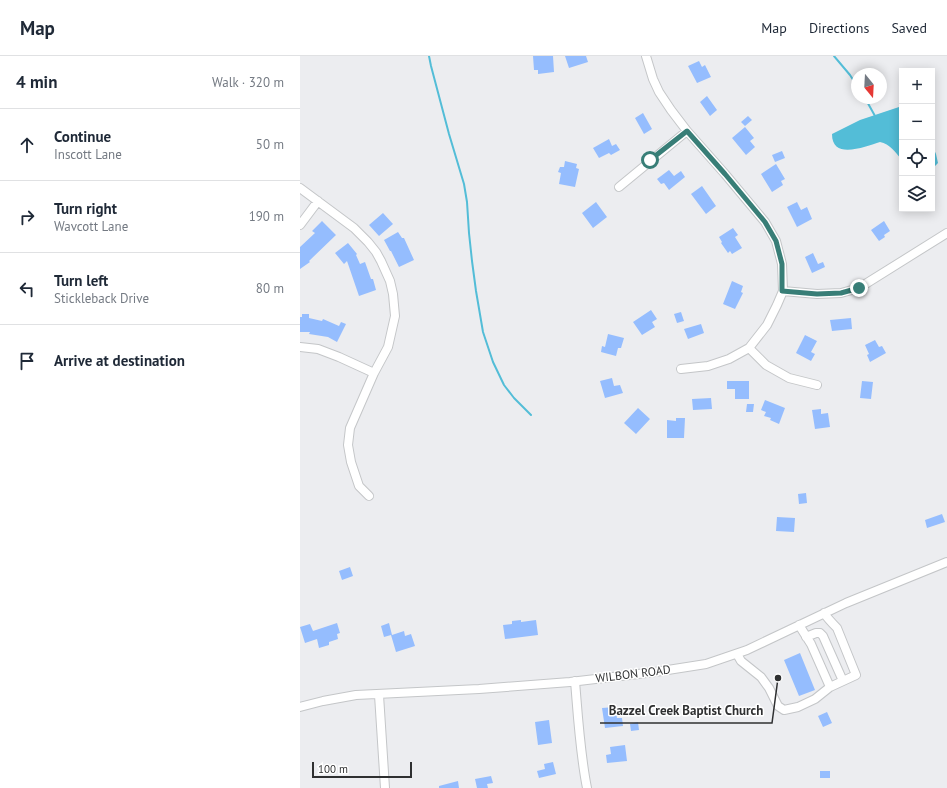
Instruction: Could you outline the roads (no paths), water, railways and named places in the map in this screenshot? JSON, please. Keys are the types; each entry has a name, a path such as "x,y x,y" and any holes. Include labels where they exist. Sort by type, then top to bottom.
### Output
{"street":[{"path":"646,56 653,79 659,92 687,131 765,222 776,241 782,264 782,291 777,306 767,325 749,348 729,359 708,366 681,369"},
{"path":"619,187 687,131"},
{"path":"300,188 354,228 368,242 381,261 390,281 393,294 395,316 388,347 374,373 350,428 348,445 351,462 359,486 369,496"},
{"path":"300,225 318,202"},
{"path":"782,291 825,294 841,293 859,288 947,233"},
{"path":"300,347 318,349 374,373"},
{"path":"749,348 766,365 789,378 817,385"},
{"name":"WILBON ROAD","path":"300,707 356,695 379,695 575,682 688,668 706,664 747,650 824,613 947,562"},
{"path":"737,654 741,661 761,677 769,688 778,706 784,710 798,707 815,699 830,686 856,674 837,628 827,619 824,613"},
{"path":"799,625 811,644 830,686"},
{"path":"806,637 816,633 820,633 823,636 843,680"},
{"path":"575,682 583,771 587,788"},
{"path":"379,695 385,788"}],"water":[{"path":"899,107 899,156 890,146 880,142 851,150 838,147 833,142 832,134 860,120"},
{"path":"935,152 936,154 938,163 935,166"}],"waterway":[{"path":"429,56 449,134 464,184 472,261 483,332 493,362 504,385 514,398 531,415"},
{"path":"834,56 851,77"},
{"path":"868,104 875,116"}],"place":[{"name":"Bazzel Creek Baptist Church","path":"778,678"}]}
